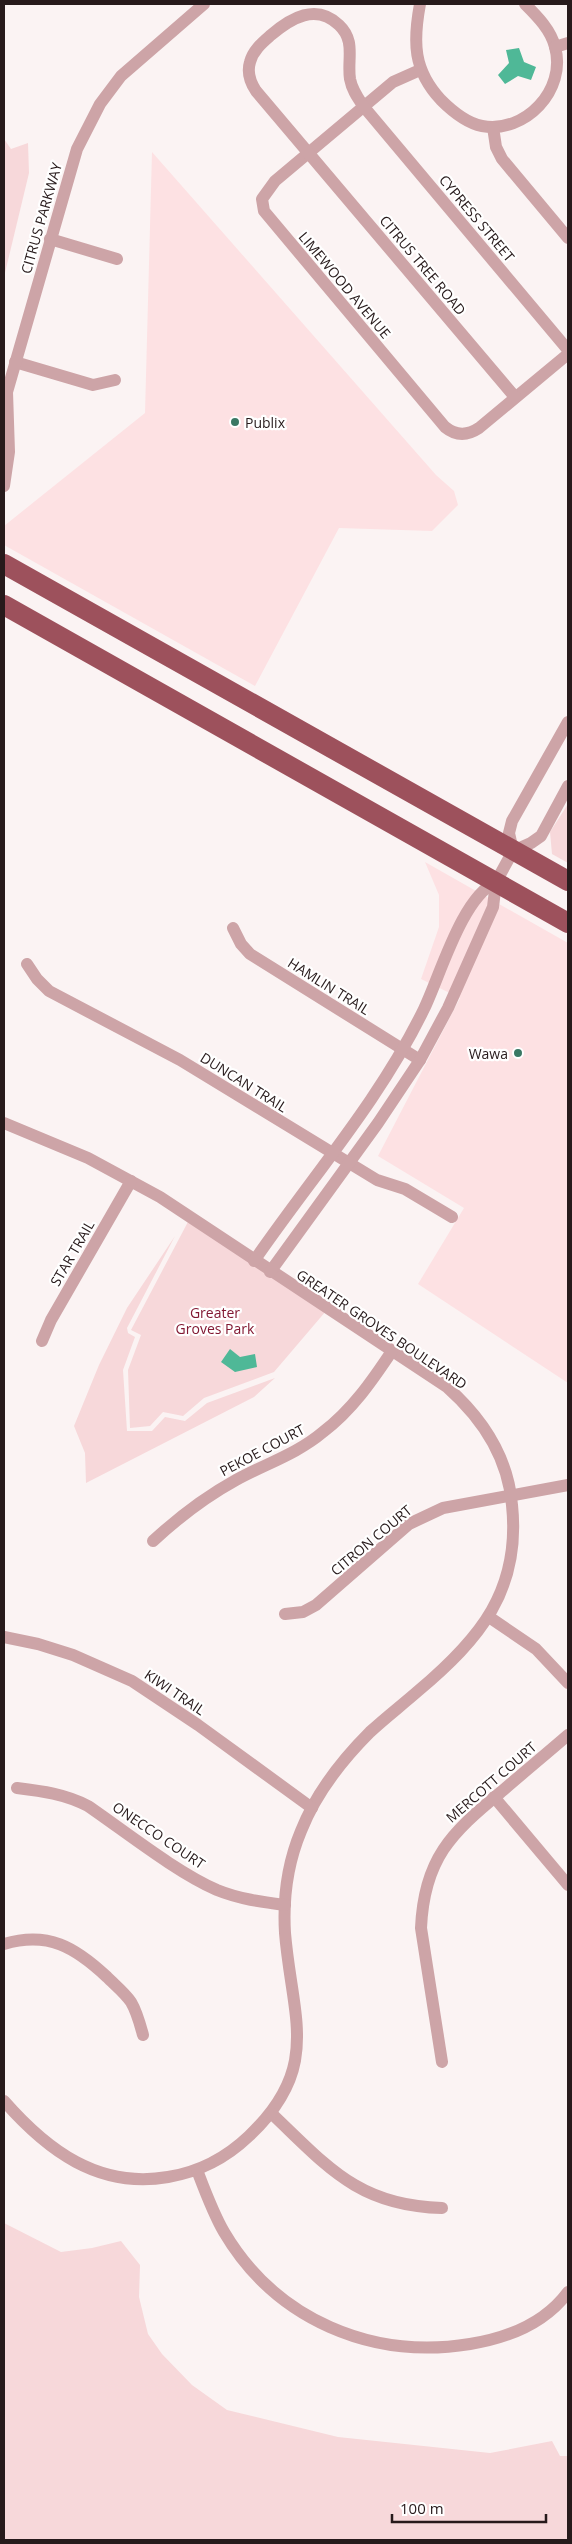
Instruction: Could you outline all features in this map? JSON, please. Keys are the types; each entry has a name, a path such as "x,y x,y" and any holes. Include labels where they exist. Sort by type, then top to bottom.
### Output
{"highway":[{"path":"4,564 568,882"},
{"path":"4,605 568,923"}],"street":[{"name":"CITRUS PARKWAY","path":"4,486 7,452 5,396 77,149 100,104 133,64 204,4"},
{"path":"420,4 416,35 420,70 430,88 453,111 470,122 492,127 513,123 534,111 542,103 554,82 557,70 555,47 546,29 525,4"},
{"name":"CYPRESS STREET","path":"309,153 256,91 250,80 249,68 252,55 274,32 290,20 304,14 321,14 335,21 349,40 350,78 354,92 364,107 568,350"},
{"path":"555,47 568,43"},
{"name":"LIMEWOOD AVENUE","path":"420,70 393,82 275,181 265,193 262,205 274,224 449,430 458,434 474,431 568,354"},
{"path":"492,127 496,147 502,159 568,238"},
{"name":"CITRUS TREE ROAD","path":"309,153 515,397"},
{"path":"50,239 117,259"},
{"path":"15,362 93,385 115,380"},
{"path":"270,1272 349,1164 420,1060 445,1015 493,907 496,882 513,850 509,833 512,821 568,722"},
{"path":"513,850 532,844 540,836 568,786"},
{"path":"254,1262 332,1154 403,1050 475,897 483,889 496,882"},
{"name":"HAMLIN TRAIL","path":"232,928 241,944 250,954 420,1060"},
{"name":"DUNCAN TRAIL","path":"27,964 37,979 49,991 180,1060 377,1180 405,1189 452,1216"},
{"name":"GREATER GROVES BOULEVARD","path":"4,1123 88,1158 160,1197 254,1262 447,1387 479,1419 492,1438 512,1496 514,1532 511,1556 502,1588 489,1617 458,1655 372,1730 333,1773 312,1808 294,1850 285,1905 287,1951 298,2029 292,2070 287,2087 271,2112 242,2143 224,2156 197,2170 161,2178 140,2179 100,2172 71,2160 32,2132 4,2101"},
{"name":"STAR TRAIL","path":"42,1342 51,1320 131,1181"},
{"name":"PEKOE COURT","path":"153,1541 175,1520 216,1492 288,1456 323,1433 359,1398 392,1351"},
{"name":"CITRON COURT","path":"285,1614 303,1612 316,1605 409,1524 424,1515 443,1508 568,1485"},
{"path":"489,1617 536,1650 568,1683"},
{"name":"KIWI TRAIL","path":"4,1637 74,1654 132,1681 191,1720 312,1808"},
{"name":"MERCOTT COURT","path":"442,2062 422,1938 422,1910 426,1888 435,1863 452,1836 494,1797 568,1735"},
{"name":"ONECCO COURT","path":"17,1788 44,1791 73,1798 88,1806 189,1874 216,1889 259,1902 285,1905"},
{"path":"494,1797 568,1884"},
{"path":"4,1944 21,1939 45,1940 58,1943 83,1957 104,1974 131,2003 143,2035"},
{"path":"271,2112 324,2164 361,2189 401,2205 442,2208"},
{"path":"197,2170 225,2233 253,2270 272,2290 309,2317 352,2337 405,2348 450,2347 478,2343 505,2336 538,2320 568,2292"}],"shaded area":[{"path":"519,48 524,62 536,67 531,80 518,76 505,84 498,75 509,63 506,50"},
{"path":"152,152 436,475 454,491 458,505 432,531 339,528 255,686 4,545 4,526 145,413"},
{"path":"425,862 568,943 568,1383 418,1284 464,1208 378,1156 460,998 421,979 439,927 439,895"},
{"path":"230,1349 240,1357 255,1354 257,1367 235,1372 221,1362"}],"green space":[{"path":"4,139 11,149 28,143 29,173 4,277"},
{"path":"568,804 568,863 552,854 550,832"},
{"name":"Greater Groves Park","path":"190,1218 326,1311 274,1372 204,1398 183,1416 163,1412 150,1426 130,1428 128,1370 141,1335 131,1330"},
{"path":"175,1236 127,1328 128,1333 135,1337 123,1370 127,1431 152,1431 165,1417 185,1421 207,1403 275,1378 254,1397 86,1483 85,1453 74,1426 99,1365 127,1308"},
{"path":"4,2223 61,2252 92,2248 121,2241 140,2265 139,2297 148,2334 162,2354 192,2385 227,2410 338,2437 490,2453 552,2441 560,2456 568,2456 568,2540 4,2540"}],"place":[{"name":"Publix","path":"235,422"},
{"name":"Wawa","path":"518,1053"}]}
